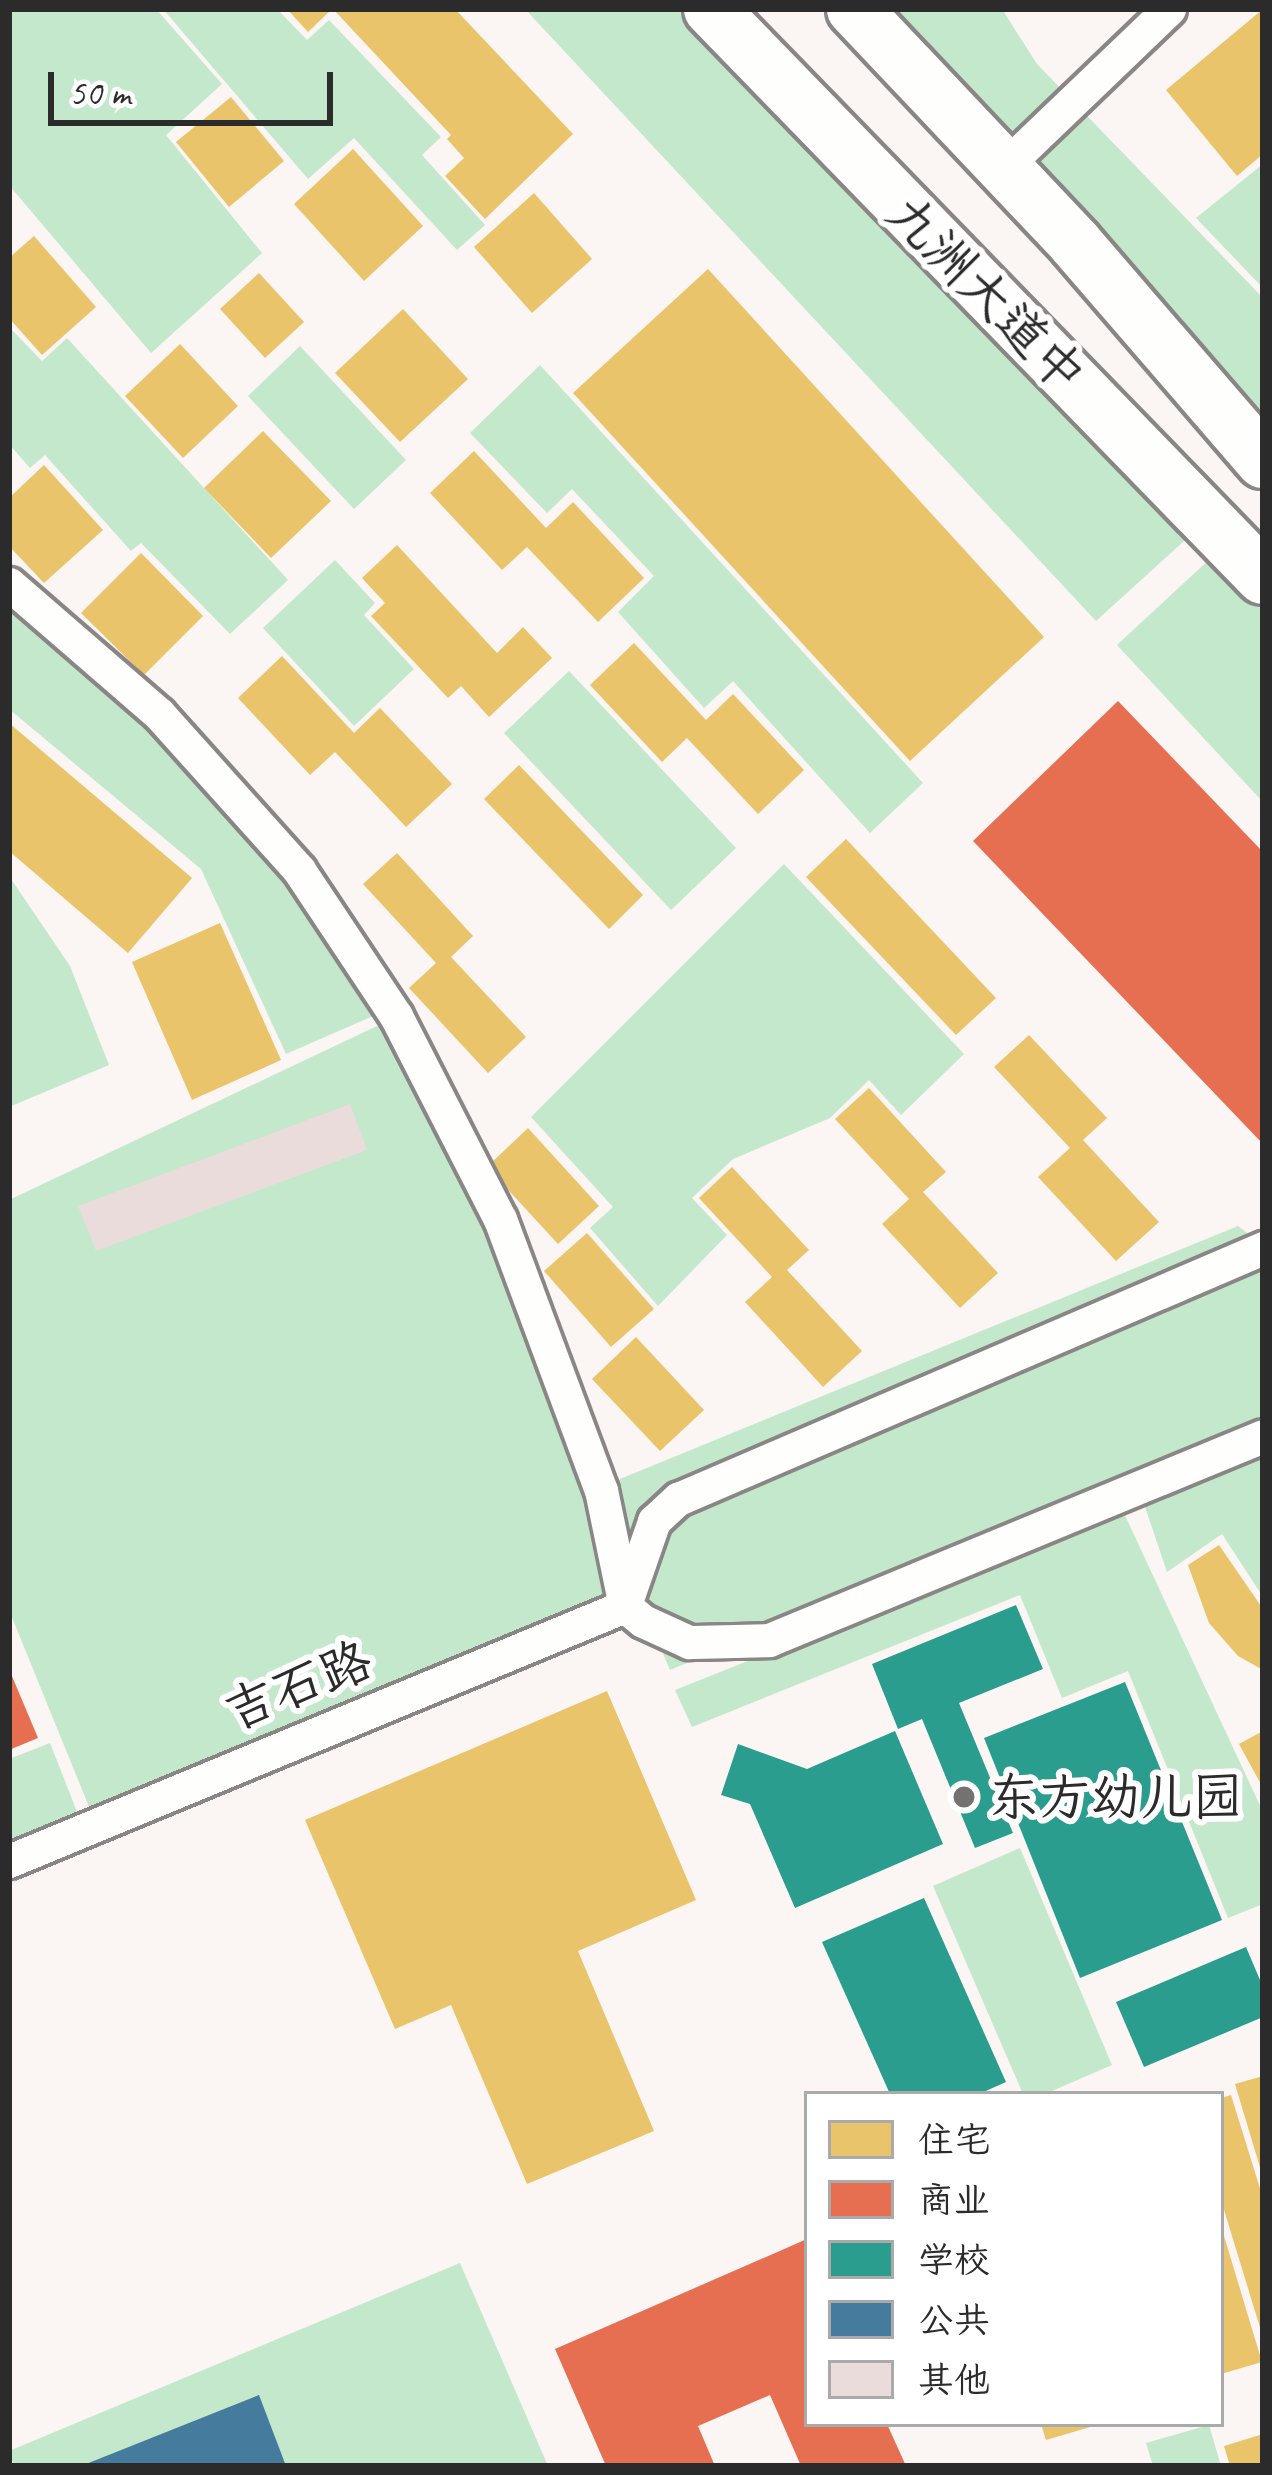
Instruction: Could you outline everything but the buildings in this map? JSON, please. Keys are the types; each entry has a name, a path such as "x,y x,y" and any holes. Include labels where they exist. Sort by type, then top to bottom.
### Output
{"main road":[{"name":"九洲大道中","path":"712,9 1263,577"},
{"name":"九洲大道中","path":"854,9 1003,168 1263,461"}],"street":[{"path":"1003,168 1169,9"},
{"path":"9,584 159,714 299,870 396,1016 500,1219 602,1490 625,1606 689,1642 769,1640 1263,1436"},
{"path":"625,1606 641,1547 678,1499 1263,1248"},
{"name":"吉石路","path":"9,1861 625,1606"}],"green space":[{"path":"9,9 156,9 222,84 166,135 262,253 151,353 9,185"},
{"path":"163,9 277,9 307,40 329,20 441,137 422,155 485,225 457,250 354,138 308,179"},
{"path":"525,9 710,9 1194,532 1096,621"},
{"path":"838,9 1002,9 1037,64 1263,298 1263,457"},
{"path":"1263,164 1263,288 1196,218"},
{"path":"9,327 42,361 67,338 288,580 230,634 141,543 131,551 45,455 30,468 9,444"},
{"path":"300,346 406,460 354,509 248,396"},
{"path":"540,365 923,783 870,833 733,681 704,708 618,612 654,576 572,489 547,513 470,433"},
{"path":"1213,556 1263,611 1263,802 1117,645"},
{"path":"335,560 375,603 364,615 414,669 354,726 263,628"},
{"path":"9,599 152,718 291,879 380,1013 286,1054 201,869 9,709"},
{"path":"569,671 736,848 671,910 504,733"},
{"path":"784,864 964,1054 901,1115 869,1080 830,1118 733,1159 692,1198 727,1235 658,1306 590,1228 613,1207 531,1117"},
{"path":"9,876 70,966 109,1065 9,1107"},
{"path":"396,1017 499,1219 625,1606 96,1824 9,1610 9,1200"},
{"path":"1238,1226 1263,1245 1263,1425 670,1670 640,1598 620,1479"},
{"path":"1263,1447 1263,1597 1222,1534 1167,1572 1141,1495"},
{"path":"1123,1511 1263,1812 1263,1904 1228,1918 1128,1671 1062,1698 1020,1595 692,1727 675,1690"},
{"path":"50,1743 81,1822 9,1851 9,1759"},
{"path":"1020,1848 1112,2065 1052,2091 1022,2091 933,1886"},
{"path":"460,2263 548,2466 14,2466 9,2451"},
{"path":"1210,2427 1221,2466 1153,2466 1146,2443"}],"place":[{"name":"东方幼儿园","path":"964,1797"}]}
